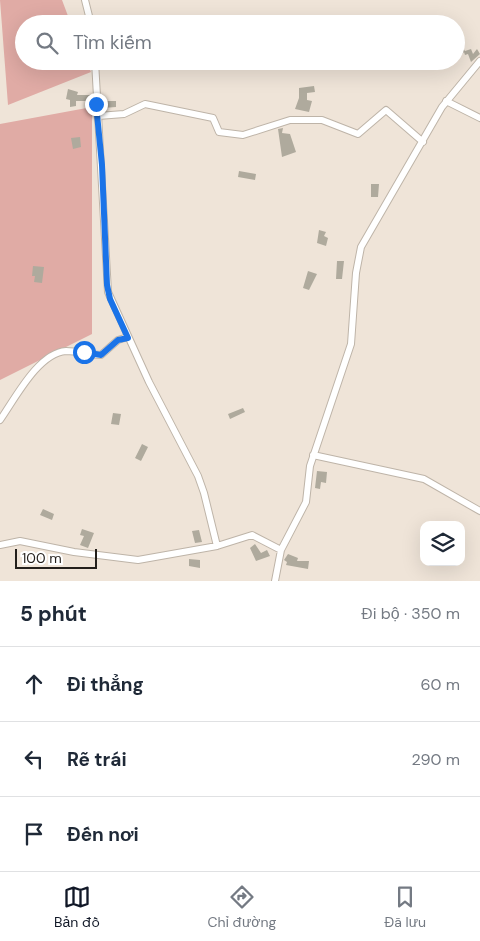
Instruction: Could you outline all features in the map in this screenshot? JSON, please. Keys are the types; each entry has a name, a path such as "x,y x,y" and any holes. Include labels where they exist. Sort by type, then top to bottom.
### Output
{"street":[{"path":"84,0 88,15"},
{"path":"275,581 282,550 306,502 308,472 351,344 356,273 361,247 424,142 446,101 480,61"},
{"path":"95,70 107,285 110,299 198,476 217,546"},
{"path":"446,101 480,118"},
{"path":"98,116 124,114 145,104 173,108 213,118 219,132 236,135 247,134 290,120 322,120 358,134 386,110 424,142"},
{"path":"0,420 34,372 50,356 67,351 101,355 118,340 128,338"},
{"path":"313,455 424,479 480,511"},
{"path":"0,545 20,541 74,552 138,560 217,546 252,535 282,550"}],"shaded area":[{"path":"0,0 62,0 68,15 15,15 15,70 90,70 91,72 8,105"},
{"path":"92,107 92,334 0,380 0,124"}],"building":[{"path":"471,49 473,54 477,49 480,54 471,62 468,54 465,55 465,51"},
{"path":"314,86 315,92 307,93 307,100 312,101 309,112 295,109 299,98 299,88"},
{"path":"68,89 78,92 77,95 92,95 92,101 76,101 76,106 70,107 70,100 66,99"},
{"path":"102,101 116,101 116,107 103,108"},
{"path":"283,128 282,133 290,134 296,152 282,157 278,129"},
{"path":"80,137 81,147 73,149 71,138"},
{"path":"239,171 256,174 255,180 238,177"},
{"path":"371,184 379,184 378,197 371,197"},
{"path":"319,230 326,232 324,236 328,238 326,246 317,243"},
{"path":"337,261 344,261 342,279 336,279"},
{"path":"33,266 44,267 42,283 34,282 35,276 32,276"},
{"path":"308,271 317,274 309,290 303,288"},
{"path":"243,408 245,412 230,419 228,414"},
{"path":"113,413 121,414 119,425 111,424"},
{"path":"142,444 148,447 141,461 135,458"},
{"path":"317,471 327,472 326,483 321,482 320,489 315,488"},
{"path":"43,509 54,514 52,520 40,515"},
{"path":"82,529 94,533 88,548 80,545 84,536 80,535"},
{"path":"199,530 202,542 195,543 192,531"},
{"path":"255,544 261,553 267,550 270,556 256,561 250,548"},
{"path":"288,554 298,558 297,561 309,561 308,569 286,565 287,562 284,560"},
{"path":"189,559 200,560 200,568 189,566"}],"route":[{"path":"84,352 101,355 118,340 128,338 110,299 107,285 102,165 96,104"}]}
